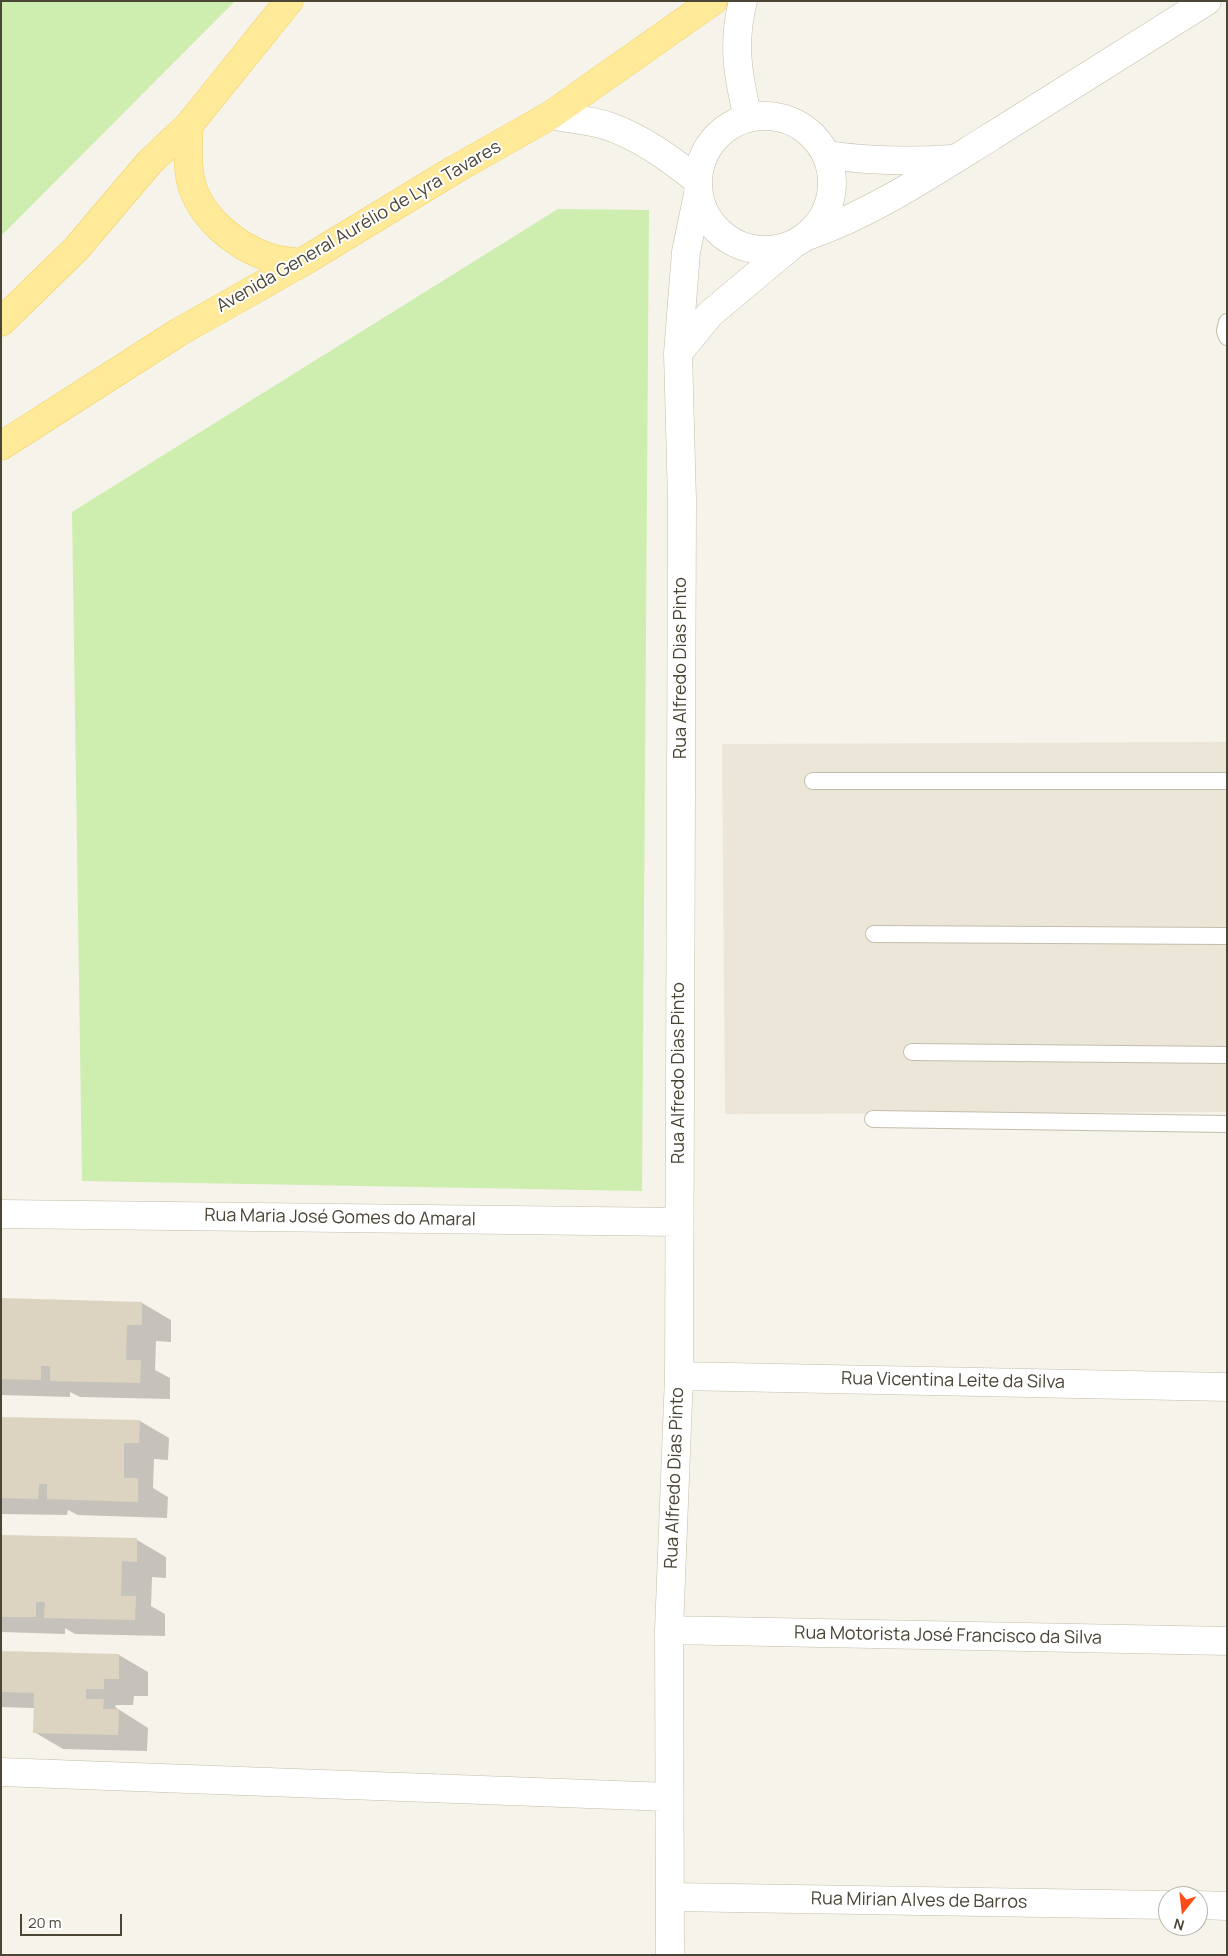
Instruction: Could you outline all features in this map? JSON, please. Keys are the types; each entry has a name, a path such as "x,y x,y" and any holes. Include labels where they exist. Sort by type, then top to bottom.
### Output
{"main road":[{"path":"1,322 76,249 149,162 189,125 289,1"},
{"name":"Avenida General Aurélio de Lyra Tavares","path":"1,446 179,332 301,263 454,170 551,115 713,1"},
{"path":"189,125 188,156 192,184 208,217 236,242 268,257 301,263"}],"street":[{"path":"743,1 739,15 736,46 738,80 748,118"},
{"path":"678,353 710,314 800,241 828,209 833,182 827,155 808,130 779,117 748,118 728,127 712,141 701,159 698,187 709,222 732,242 760,251 800,241 859,215 956,159 1208,1"},
{"path":"551,115 607,126 639,138 667,157 698,187"},
{"path":"827,155 863,160 912,162 956,159"},
{"name":"Rua Alfredo Dias Pinto","path":"670,1955 669,1630 679,1376 682,500 678,353 686,252 698,187"},
{"name":"Rua Maria José Gomes do Amaral","path":"1,1214 679,1222"},
{"name":"Rua Vicentina Leite da Silva","path":"679,1376 1227,1387"},
{"name":"Rua Motorista José Francisco da Silva","path":"669,1630 1227,1641"},
{"path":"1,1772 669,1797"},
{"name":"Rua Mirian Alves de Barros","path":"671,1897 1158,1905"},
{"path":"1208,1905 1227,1906"}],"lane":[{"path":"1227,322 1225,331 1227,337"},
{"path":"813,781 1227,781"},
{"path":"874,934 1227,936"},
{"path":"912,1052 1227,1055"},
{"path":"873,1119 1227,1124"}],"shaded area":[{"path":"1227,742 1227,1112 725,1114 722,744"}],"green space":[{"path":"1,1 235,1 1,236"},
{"path":"558,209 649,210 642,1191 82,1181 72,512"}],"building":[{"path":"1,1298 142,1302 142,1325 127,1325 126,1360 141,1360 140,1383 50,1381 50,1366 41,1366 41,1380 1,1379"},
{"path":"1,1417 140,1420 139,1443 124,1443 124,1478 138,1478 138,1502 47,1499 47,1484 39,1484 38,1499 1,1498"},
{"path":"1,1535 137,1538 137,1562 122,1561 121,1596 136,1596 135,1620 44,1618 45,1602 36,1602 36,1617 1,1617"},
{"path":"1,1651 119,1654 119,1679 104,1679 104,1689 86,1689 86,1699 104,1699 103,1709 119,1709 118,1735 33,1733 34,1693 1,1692"}]}
